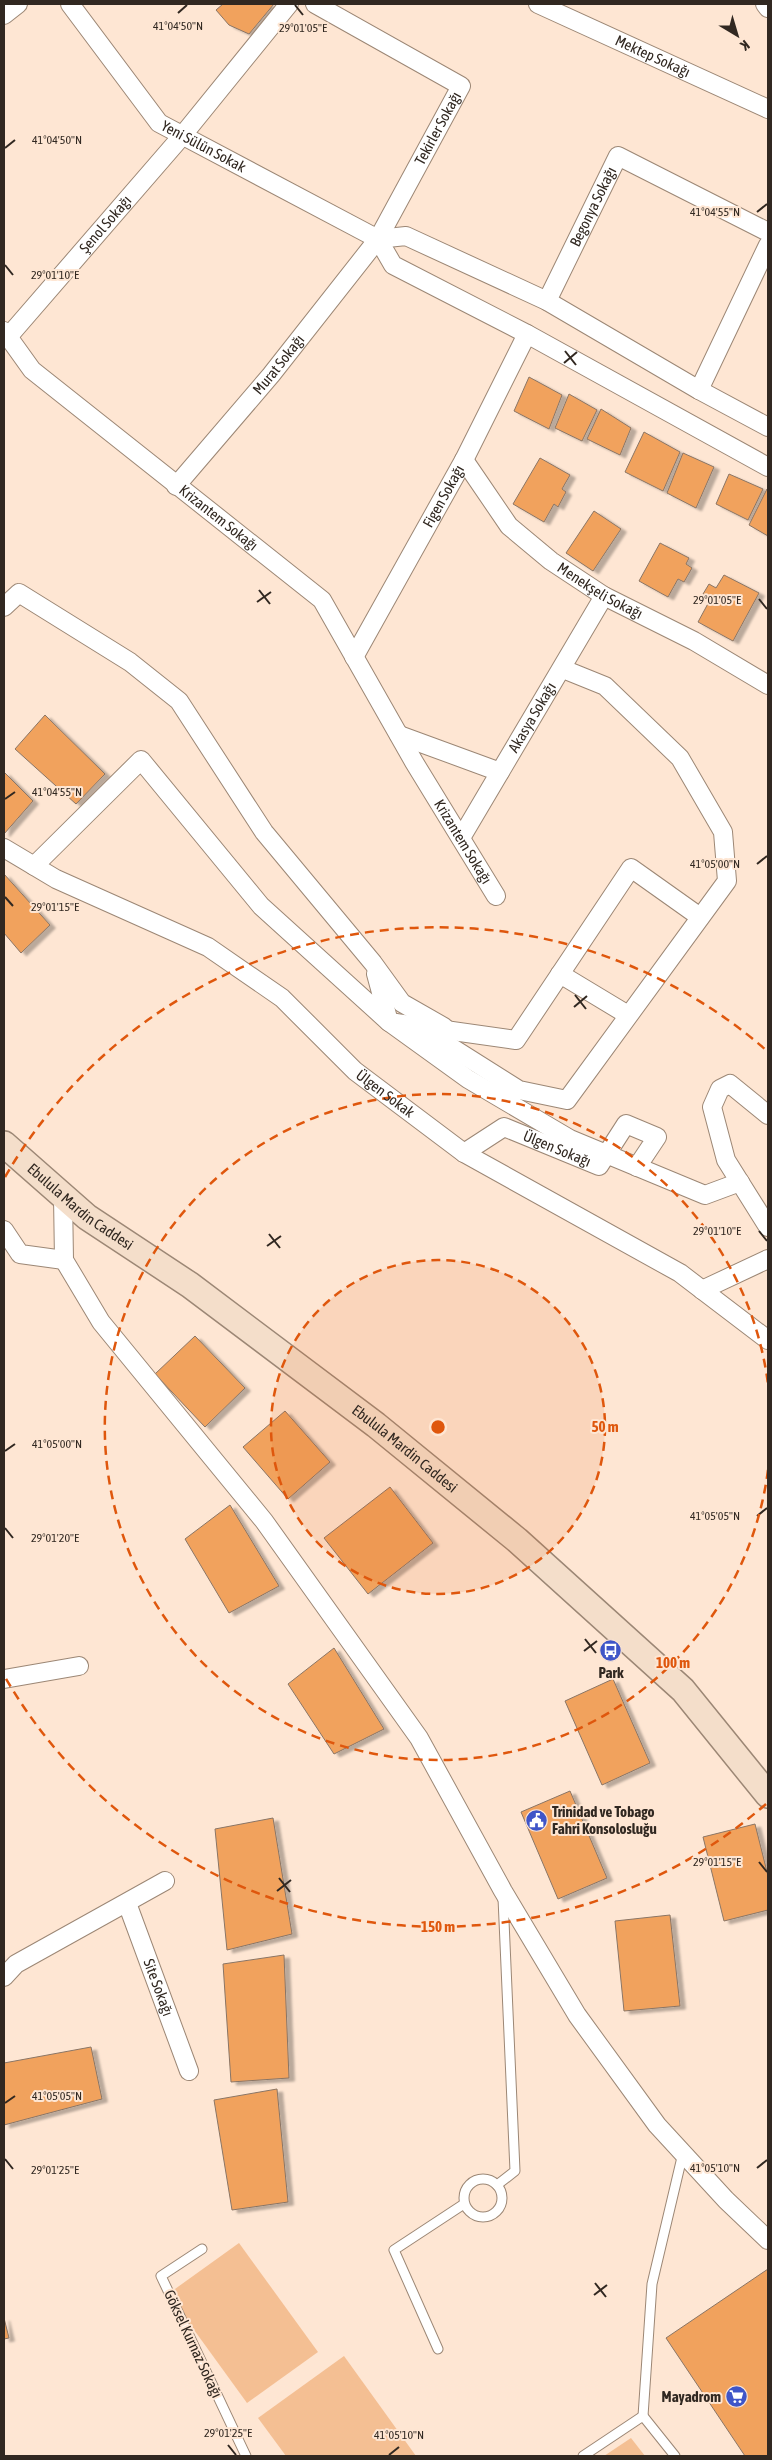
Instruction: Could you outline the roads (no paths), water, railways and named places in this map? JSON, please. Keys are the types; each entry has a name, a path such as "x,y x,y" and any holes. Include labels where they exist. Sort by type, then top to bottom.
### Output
{"street":[{"path":"4,15 18,4"},
{"name":"Yeni Sülün Sokak","path":"70,4 159,123 378,239"},
{"path":"182,136 289,4"},
{"name":"Tekirler Sokağı","path":"315,4 461,86 378,239"},
{"name":"Mektep Sokağı","path":"538,4 768,109"},
{"path":"765,4 768,8"},
{"name":"Şenol Sokağı","path":"6,334 182,136"},
{"name":"Begonya Sokağı","path":"547,301 618,156 768,232"},
{"path":"768,427 699,390 547,301 406,236 378,239 393,265 528,334 768,467"},
{"name":"Murat Sokağı","path":"176,486 271,375 378,239"},
{"path":"699,390 768,245"},
{"name":"Krizantem Sokağı","path":"6,334 32,370 322,600 399,735 496,896"},
{"name":"Figen Sokağı","path":"354,657 464,460 528,334"},
{"name":"Menekşeli Sokağı","path":"464,460 510,526 551,561 604,596 694,641 768,685"},
{"path":"4,607 19,593 130,662 179,700 264,832 373,964 402,1003 451,1031"},
{"name":"Akasya Sokağı","path":"460,838 563,669 604,596"},
{"path":"419,1027 519,1090 567,1100 727,881 723,832 680,758 605,686 563,669"},
{"path":"399,735 500,772"},
{"path":"34,866 142,760 261,906 389,1022 468,1078 570,1139 705,1195 740,1182"},
{"name":"Ülgen Sokak","path":"4,848 56,879 208,947 282,998 354,1071 464,1153 680,1273 768,1340"},
{"path":"389,1022 516,1040 631,868 700,917"},
{"path":"373,964 389,1022"},
{"path":"560,974 628,1016"},
{"path":"768,1115 730,1084 720,1089 712,1107 726,1160 768,1227"},
{"name":"Ülgen Sokağı","path":"464,1153 504,1127 599,1166 626,1124 657,1137 637,1167"},
{"name":"Ebulula Mardin Caddesi","path":"4,1144 87,1217 190,1285 368,1419 517,1540 683,1690 768,1795"},
{"path":"63,1197 64,1260 101,1322 264,1521 419,1738 502,1892 576,2015 657,2125 726,2200 768,2240"},
{"path":"4,1230 20,1254 64,1260"},
{"path":"702,1290 768,1260"},
{"path":"4,1679 78,1666"},
{"path":"4,1978 16,1964 165,1881"},
{"name":"Site Sokağı","path":"127,1903 189,2071"}],"lane":[{"path":"498,2184 515,2171 502,1892"},
{"path":"674,2456 643,2416 652,2284 683,2153"},
{"path":"488,2179 498,2184 503,2197 499,2211 487,2218 473,2215 464,2204 464,2194 469,2184 488,2179"},
{"path":"438,2349 394,2250 464,2204"},
{"name":"Göksel Kurnaz Sokağı","path":"202,2248 161,2276 246,2456"},
{"path":"583,2456 643,2416"}],"place":[{"name":"Park","path":"611,1650"},
{"name":"Trinidad ve Tobago Fahri Konsolosluğu","path":"536,1821"},
{"name":"Mayadrom","path":"737,2397"}]}
